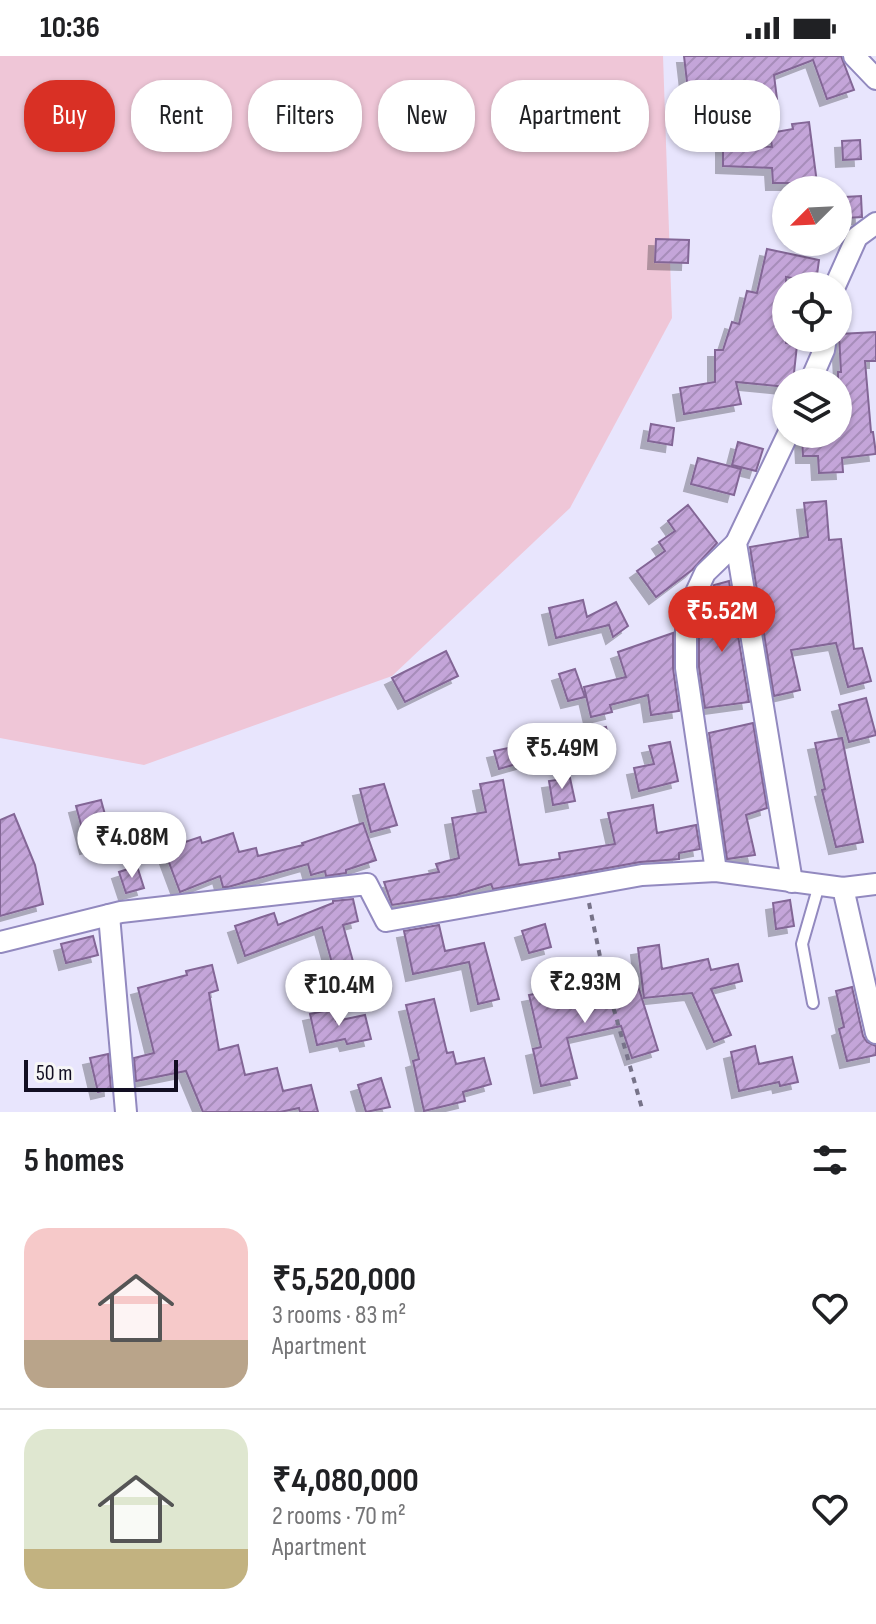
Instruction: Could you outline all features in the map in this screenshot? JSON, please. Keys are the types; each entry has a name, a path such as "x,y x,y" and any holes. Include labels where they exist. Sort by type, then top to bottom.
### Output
{"street":[{"path":"854,56 876,79"},
{"path":"841,272 857,237 876,223"},
{"path":"716,871 686,668 686,614 705,573 736,543 781,448"},
{"path":"736,543 792,882"},
{"path":"0,942 109,915 367,884 386,921 642,875 716,871 843,888 876,884"},
{"path":"843,888 876,1033"},
{"path":"109,915 126,1112"}],"lane":[{"path":"813,1003 802,944 819,885"}],"path":[{"path":"586,885 603,971 643,1112"}],"shaded area":[{"path":"0,56 663,56 672,318 570,508 392,676 144,765 0,738"}],"building":[{"path":"684,56 841,56 854,90 827,99 813,60 774,75 775,80 687,80"},
{"path":"809,122 816,176 773,176 772,168 723,166 723,152 780,152 780,131 793,129 792,124"},
{"path":"860,140 861,159 843,160 842,141"},
{"path":"861,196 862,217 852,218 852,197"},
{"path":"656,239 689,240 688,263 655,262"},
{"path":"767,249 772,250 772,256 819,260 817,272 772,272 772,352 796,352 795,368 772,368 772,386 736,382 741,404 684,414 680,388 715,382 715,350 723,350 732,322 739,324 747,291 757,293"},
{"path":"876,332 876,361 865,361 876,454 842,458 843,472 819,473 818,456 803,456 803,448 852,448 852,368 841,368 840,352 852,352 852,333"},
{"path":"651,424 674,428 672,445 648,441"},
{"path":"738,442 763,449 756,471 732,465"},
{"path":"698,458 741,469 734,495 691,484"},
{"path":"826,501 829,540 841,539 854,649 862,648 871,681 848,687 836,643 791,650 800,690 774,696 750,547 808,537 804,503"},
{"path":"688,505 717,543 692,570 656,597 637,571 665,551 659,542 675,531 668,521"},
{"path":"729,581 749,702 705,708 699,667 699,626 715,623 709,596 714,585"},
{"path":"583,600 587,617 616,602 628,626 613,637 609,625 556,638 549,608"},
{"path":"673,633 673,668 679,711 651,715 648,695 610,705 612,712 591,717 584,687 626,677 618,652"},
{"path":"446,651 458,676 405,702 392,678"},
{"path":"575,669 585,697 568,701 559,674"},
{"path":"866,698 876,735 849,742 839,705"},
{"path":"753,723 767,808 746,815 755,855 727,859 709,733"},
{"path":"606,727 613,756 597,759 591,730"},
{"path":"842,738 863,842 836,847 822,790 825,789 815,743"},
{"path":"670,742 678,781 639,791 634,768 654,764 649,746"},
{"path":"518,746 523,762 499,769 494,751"},
{"path":"570,778 575,801 553,805 549,781"},
{"path":"503,780 519,865 560,859 559,853 615,844 608,813 653,805 657,833 696,825 700,849 679,853 679,859 640,862 493,889 491,884 456,895 392,905 384,882 439,872 436,864 459,858 452,818 486,812 480,784"},
{"path":"384,784 397,825 371,832 360,789"},
{"path":"101,800 112,840 87,847 76,806"},
{"path":"14,814 35,865 43,904 0,916 0,820"},
{"path":"167,820 174,842 149,850 142,827"},
{"path":"363,823 376,860 346,870 346,873 326,876 325,871 311,875 308,864 228,887 223,887 220,876 180,892 164,849 200,837 202,843 233,833 239,852 256,848 258,856 303,845"},
{"path":"137,866 144,888 126,893 119,872"},
{"path":"353,899 358,921 343,925 357,976 337,981 322,927 245,956 235,926 274,913 278,925 333,901"},
{"path":"790,900 794,926 776,929 773,903"},
{"path":"545,924 551,947 529,953 522,931"},
{"path":"439,925 445,951 484,943 499,999 478,1004 469,962 413,974 404,931"},
{"path":"93,936 98,955 66,963 61,944"},
{"path":"659,945 662,969 708,959 711,970 738,964 742,981 711,989 731,1035 714,1042 692,993 644,998 638,948"},
{"path":"212,965 218,990 209,993 219,1050 238,1045 245,1075 277,1068 283,1091 311,1085 318,1112 300,1112 299,1108 280,1112 203,1112 186,1071 136,1081 134,1058 154,1053 138,988"},
{"path":"590,983 593,997 638,986 658,1050 632,1058 621,1026 567,1038 577,1078 541,1086 533,1049 541,1047 529,995"},
{"path":"852,987 863,1036 876,1046 876,1055 847,1061 839,1029 844,1027 836,991"},
{"path":"434,999 447,1053 453,1052 456,1064 484,1058 491,1084 463,1092 465,1101 424,1111 413,1061 419,1059 406,1005"},
{"path":"333,1009 336,1021 365,1015 371,1039 347,1044 345,1039 317,1045 310,1014"},
{"path":"755,1046 759,1064 792,1057 798,1082 780,1086 779,1082 739,1091 731,1052"},
{"path":"108,1054 111,1089 98,1092 90,1058"},
{"path":"381,1078 390,1107 366,1112 358,1085"}]}
